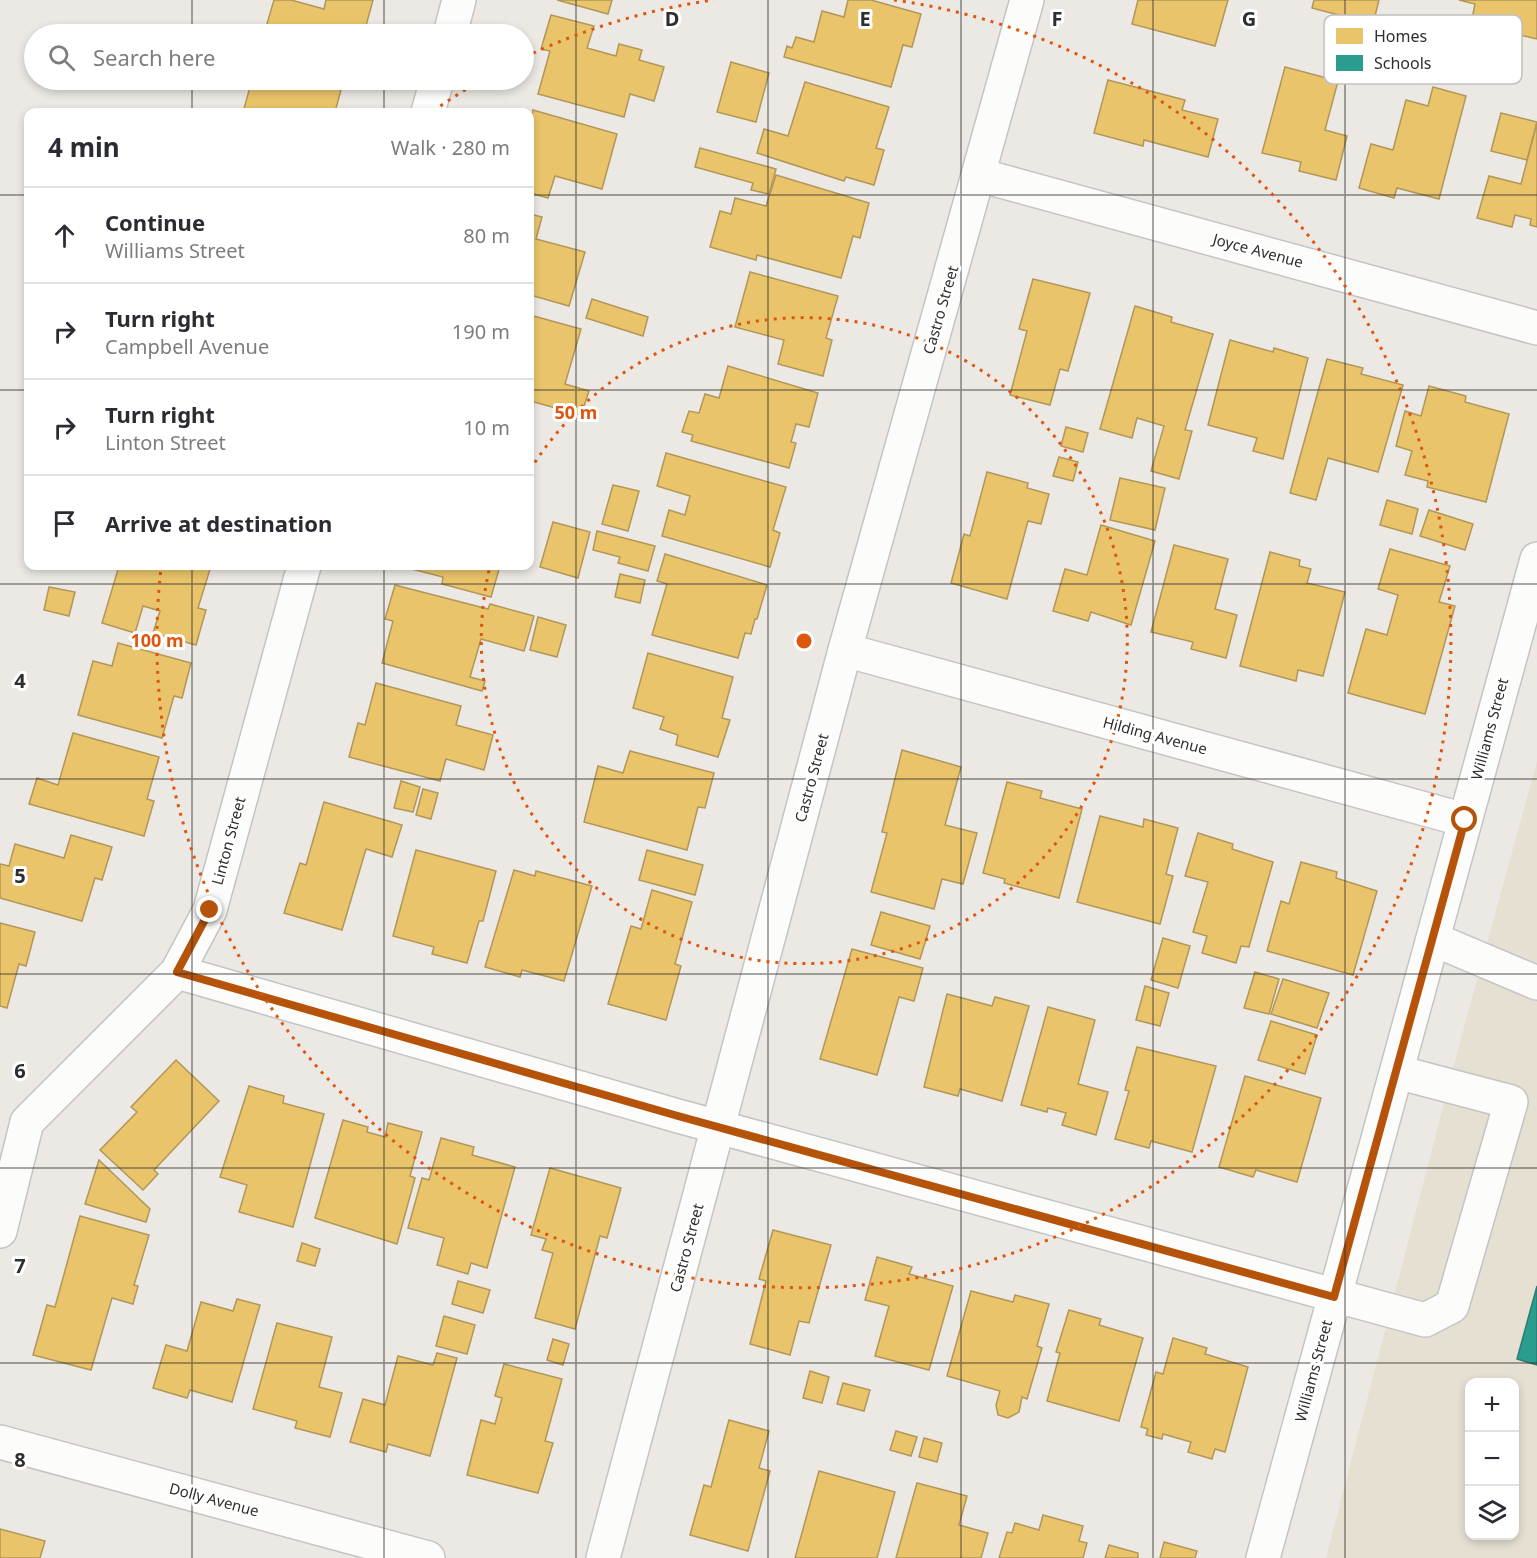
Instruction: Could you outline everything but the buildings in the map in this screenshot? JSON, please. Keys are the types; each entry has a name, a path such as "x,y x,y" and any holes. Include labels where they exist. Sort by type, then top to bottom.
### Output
{"street":[{"path":"453,24 459,0"},
{"name":"Castro Street","path":"603,1558 720,1127 845,650 1027,0"},
{"path":"429,108 435,90"},
{"name":"Joyce Avenue","path":"979,175 1537,328"},
{"name":"Williams Street","path":"1263,1558 1537,559"},
{"name":"Linton Street","path":"0,1231 27,1122 177,972 210,910 303,570"},
{"name":"Hilding Avenue","path":"845,650 1465,820"},
{"path":"1433,939 1537,983"},
{"path":"177,972 720,1127 1334,1297 1425,1320 1452,1306 1511,1102 1397,1072"},
{"name":"Dolly Avenue","path":"0,1442 428,1558"}],"shaded area":[{"path":"1537,761 1537,1558 1326,1558 1457,1053"}],"route":[{"path":"210,910 177,972 678,1116 1334,1297 1465,820"}]}
